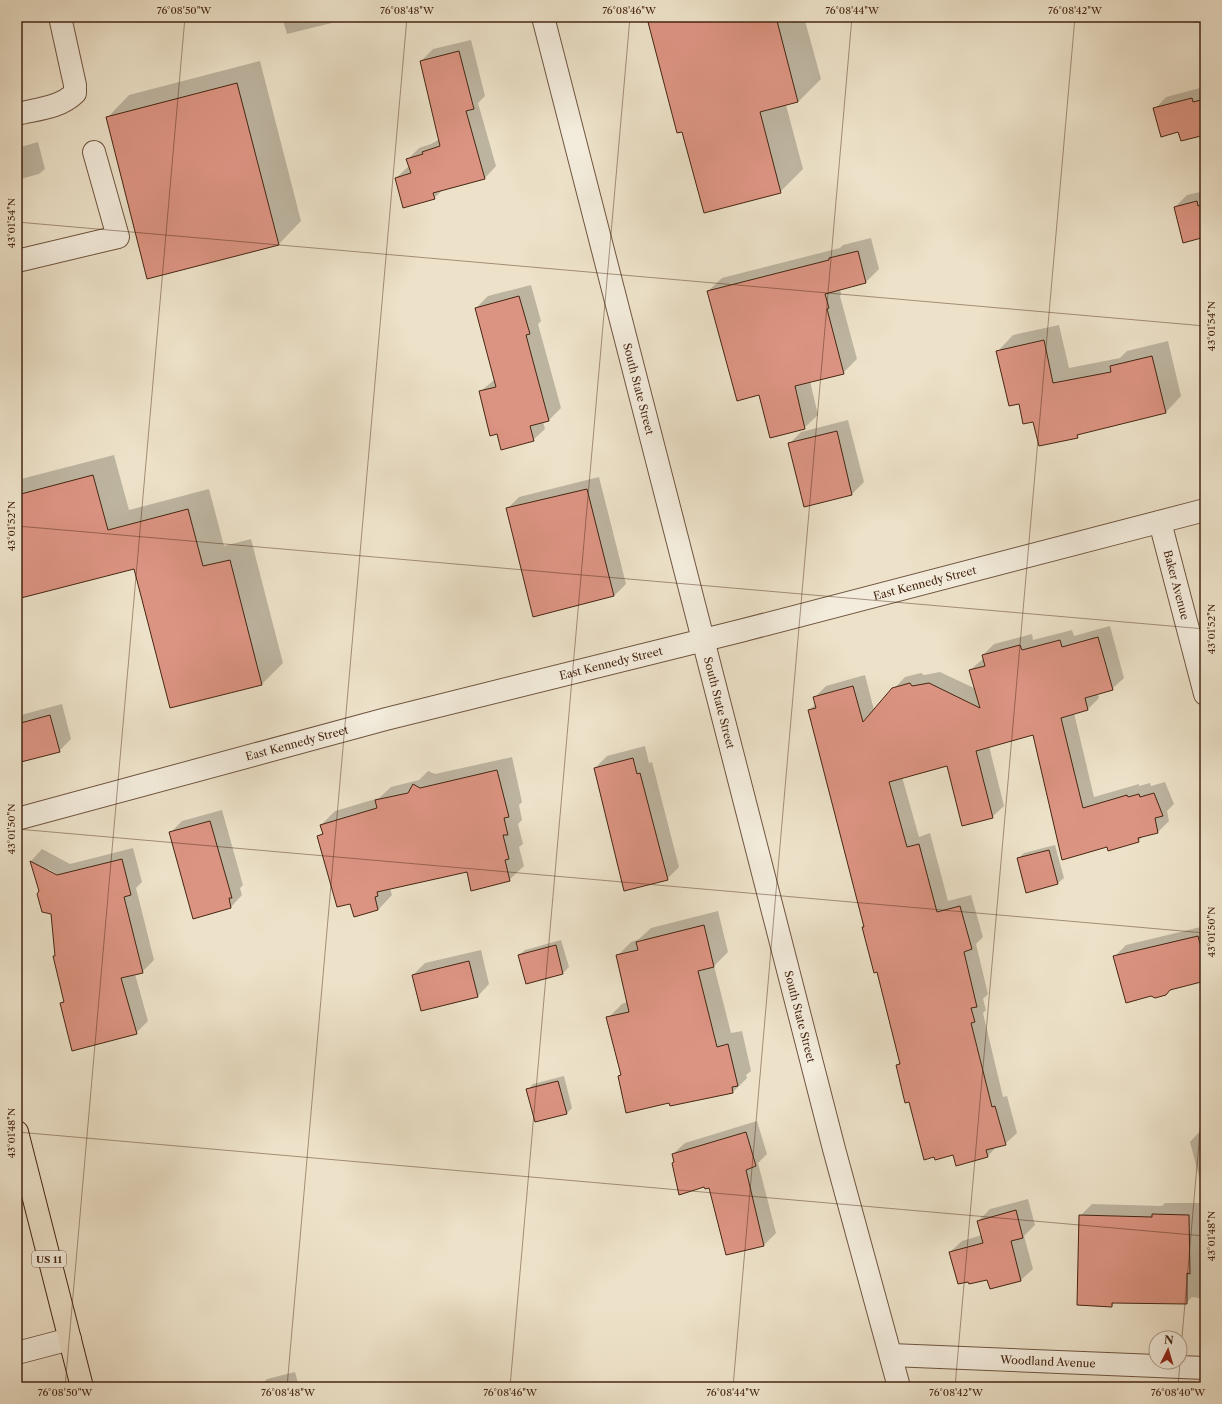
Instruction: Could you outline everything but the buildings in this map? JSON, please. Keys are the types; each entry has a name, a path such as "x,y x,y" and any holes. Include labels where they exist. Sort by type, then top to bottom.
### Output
{"main road":[{"name":"US 11","path":"17,1132 82,1387"}],"street":[{"path":"17,114 57,105 67,100 75,93 75,84 60,17"},
{"name":"South State Street","path":"543,17 834,1149 899,1387"},
{"path":"17,261 118,237 94,152"},
{"name":"East Kennedy Street","path":"17,819 386,719 704,640 1205,510"},
{"name":"Baker Avenue","path":"1160,522 1205,694"},
{"path":"17,1353 70,1339"},
{"name":"Woodland Avenue","path":"891,1355 1205,1368"}]}
